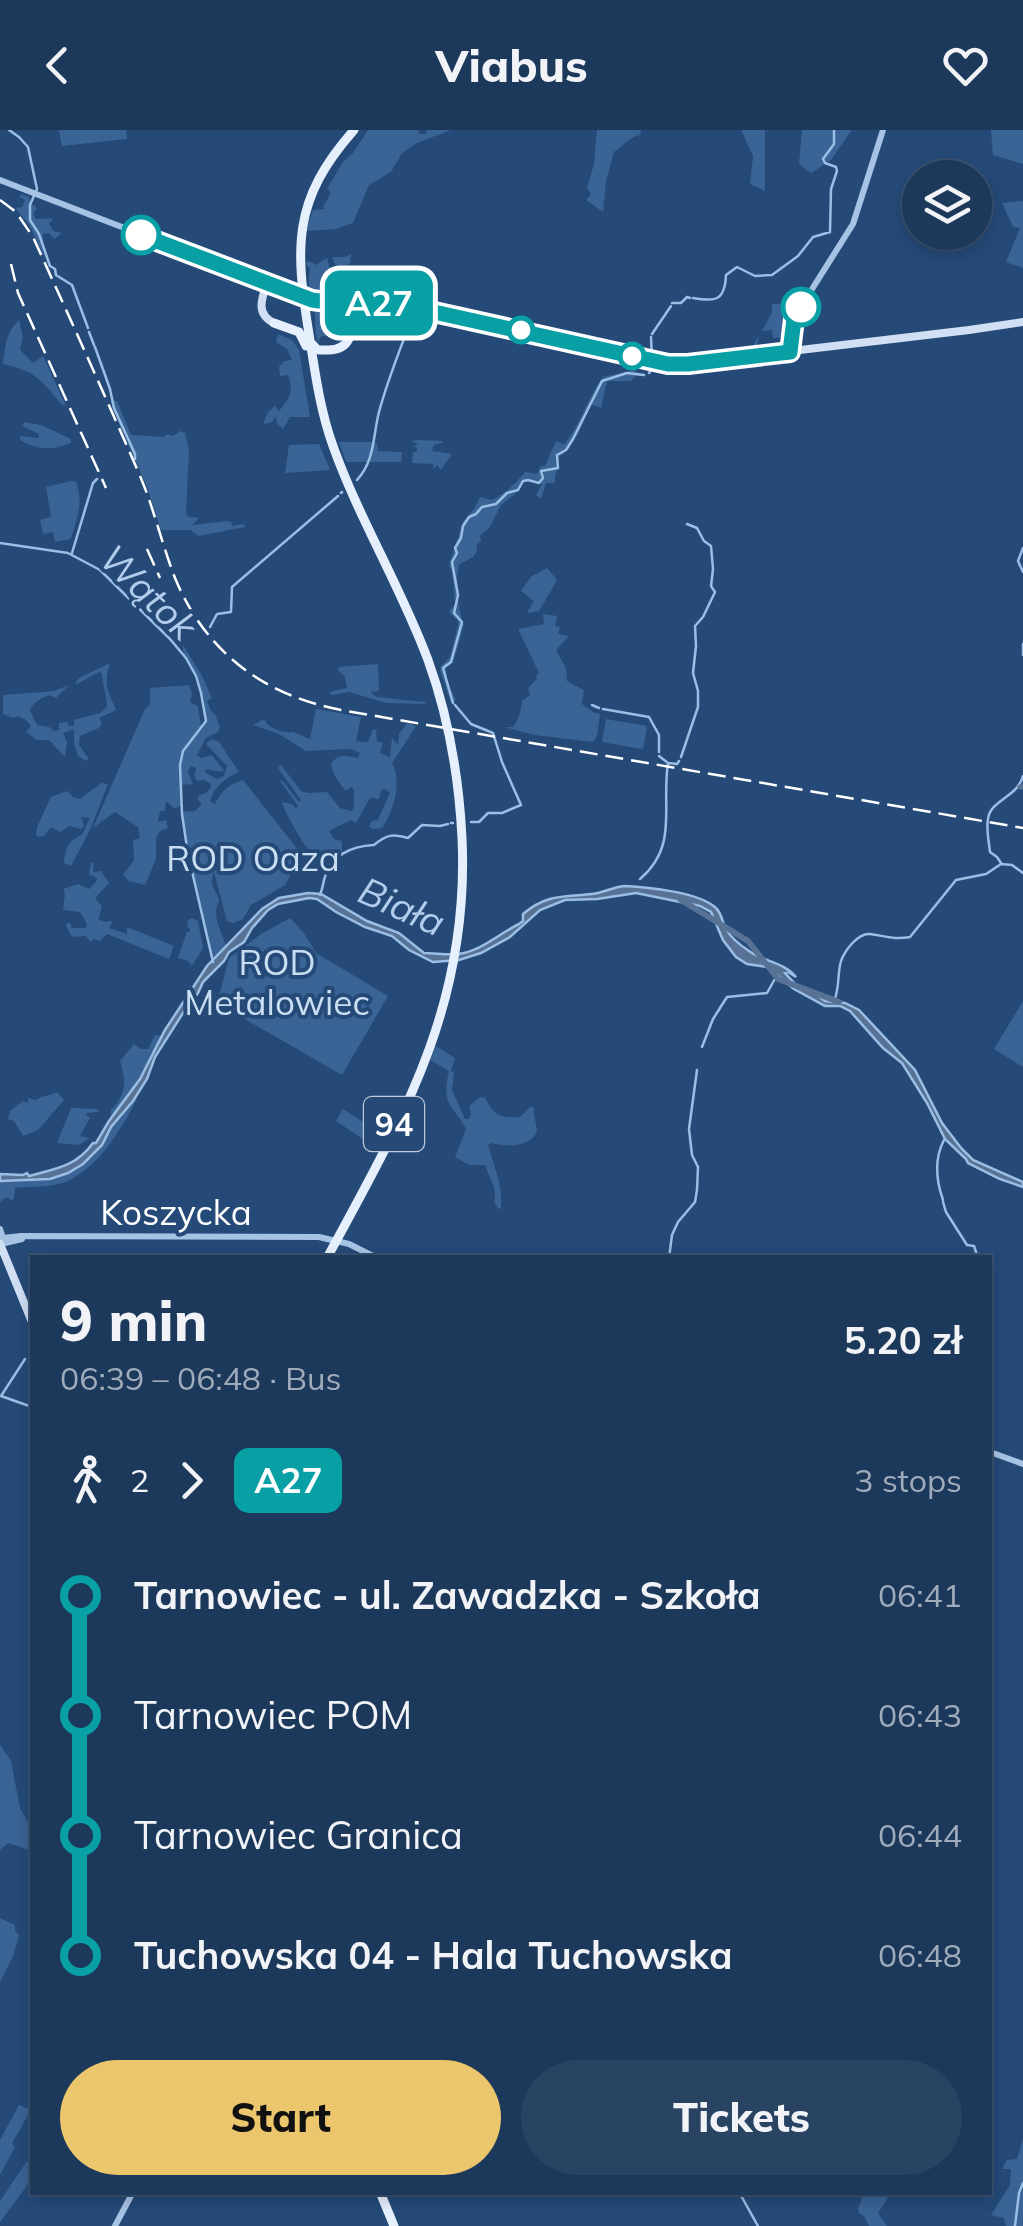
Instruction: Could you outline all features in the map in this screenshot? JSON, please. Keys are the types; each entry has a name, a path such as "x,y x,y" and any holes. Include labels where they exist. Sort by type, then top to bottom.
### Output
{"main road":[{"name":"94","path":"351,130 310,198 300,244 299,285 307,349 316,403 333,460 418,645 443,717"},
{"path":"307,349 301,334 264,317 260,308 267,283 312,300 398,304 668,364 1023,322"},
{"path":"310,336 314,347 322,350 346,346 351,336 354,304"},
{"name":"94","path":"302,307 336,456 421,642 443,717 458,842 456,931 447,982 429,1040 407,1097 326,1255"},
{"path":"288,328 298,322 302,307"},
{"path":"315,370 316,357 322,350"},
{"path":"1,1239 30,1316"},
{"path":"383,2195 396,2226"}],"street":[{"path":"790,352 795,316 851,228 884,130"},
{"path":"0,180 267,283"},
{"name":"Koszycka","path":"1,1239 318,1237 349,1244 371,1255"},
{"path":"992,1453 1023,1464"},
{"path":"115,2226 131,2195"}],"green space":[{"path":"59,130 126,130 127,139 62,146"},
{"path":"368,130 419,130 419,134 426,134 427,130 451,130 402,153 391,172 369,185 353,223 336,229 306,231 313,210 325,209 331,193 327,189"},
{"path":"597,130 641,130 640,135 614,152 603,212 586,200 591,194 587,188"},
{"path":"741,130 765,130 765,191 750,184 753,156"},
{"path":"802,130 852,130 831,160 811,173 799,164"},
{"path":"991,130 1023,130 1023,164 993,155"},
{"path":"21,194 35,205 36,219 51,218 53,231 62,233 54,239 49,233 43,234 44,257 30,226 15,208 22,207 25,200 19,197"},
{"path":"1023,201 1023,268 1006,262 1020,228 1013,227 1002,203"},
{"path":"351,254 350,264 339,266 342,277 331,283 350,291 308,290 310,269 305,263 316,265 327,258 330,269 336,266 332,257"},
{"path":"314,303 338,313 349,307 343,341 321,336 318,343"},
{"path":"772,304 788,304 792,312 786,345 784,348 754,352 759,335 756,350 761,345 768,350 770,345 783,343 782,337 773,338 772,330 762,331"},
{"path":"19,320 23,337 20,350 33,363 43,356 66,406 37,378 3,364 9,335"},
{"path":"278,334 292,340 299,350 310,417 290,417 283,429 276,416 272,422 263,424 275,406 279,411 291,390 288,375 280,376 279,367 292,360 287,349 276,342"},
{"path":"634,370 644,376 635,376 631,381 607,381 601,408 590,404 573,442 557,458 555,483 546,483 541,499 536,495 542,484 523,480 480,536 474,556 459,565 458,595 464,625 453,663 446,667 447,682 456,700 451,703 440,670 450,657 458,625 449,612 455,604 449,565 463,522 480,497 492,500 525,472 537,474 545,466 556,441 564,444 570,437 603,377"},
{"path":"111,401 117,401 131,435 164,437 185,433 189,450 186,514 199,518 192,525 227,521 232,526 245,527 199,536 190,530 161,530"},
{"path":"24,422 41,425 71,439 71,443 45,448 20,440 20,436 38,438 39,434 22,426"},
{"path":"411,441 442,441 432,451 452,454 441,470 437,465 433,468 433,464 412,463 413,452 417,452 414,446 418,444"},
{"path":"339,442 372,442 377,444 378,451 402,452 401,462 346,462"},
{"path":"319,444 330,470 285,473 289,445"},
{"path":"76,482 78,490 77,517 71,539 55,542 53,532 43,534 40,520 51,517 46,487"},
{"path":"547,568 557,580 539,611 527,613 534,601 521,591 532,576"},
{"path":"543,614 557,616 558,634 569,636 556,650 566,668 567,681 584,690 582,704 600,714 593,742 504,727 515,724 522,701 530,695 528,688 539,673 518,629 544,624"},
{"name":"ROD Oaza","path":"183,645 212,698 207,701 220,727 206,738 197,755 212,755 224,771 205,770 206,773 217,779 224,776 227,766 206,744 211,739 219,742 239,772 221,783 210,801 215,804 226,789 243,780 302,855 285,885 251,905 243,919 234,923 227,921 214,872 212,884 219,900 217,918 227,948 212,962 181,812 195,811 202,804 198,796 206,793 210,783 197,781 196,768 191,766 188,772 193,784 181,785 181,805 175,809 166,801 158,822 166,820 168,828 156,838 156,859 145,885 123,875 134,860 133,840 140,838 138,827 115,812 93,828 150,704 150,688 189,685 190,702 198,706 201,726 204,724 202,693"},
{"path":"110,663 107,683 116,710 99,718 99,728 80,736 79,745 89,759 86,761 78,756 74,729 63,733 67,742 65,757 49,740 37,740 26,732 31,726 26,720 3,714 3,695 54,691 69,685 56,698 49,695 37,701 30,711 37,725 54,731 59,730 59,723 74,726 74,720 100,713 107,707 101,671 76,682"},
{"path":"378,664 379,691 372,694 425,704 386,703 349,692 329,692 347,688 339,667"},
{"path":"316,709 361,717 356,741 368,742 373,729 376,730 377,741 383,743 380,753 390,757 392,738 398,745 399,734 407,723 416,726 392,763 395,796 382,828 369,826 378,820 390,793 385,789 379,799 370,798 356,823 351,820 329,831 334,839 342,841 342,851 314,857 284,808 282,802 298,806 282,780 301,800 278,768 281,765 301,791 327,792 340,808 351,811 354,790 351,787 346,791 331,764 340,757 358,758 360,753 351,749 306,751 279,734 253,725 264,719 276,729 310,739"},
{"path":"606,719 647,726 643,749 602,742"},
{"path":"101,783 108,784 71,866 64,863 67,849 82,835 90,818 81,817 81,829 69,826 60,832 51,827 39,837 37,827 51,797 67,791 80,799"},
{"path":"94,862 93,872 101,871 109,883 95,898 102,906 98,919 113,921 109,928 127,934 127,927 174,946 169,959 107,934 100,941 90,942 86,936 72,937 67,923 72,928 86,928 87,924 80,912 63,910 63,889 78,884 89,889 97,878 89,874"},
{"name":"ROD Metalowiec","path":"290,918 316,953 388,996 342,1075 217,1003 229,958"},
{"path":"188,920 198,921 203,948 192,966 178,958 190,932"},
{"path":"1023,1001 1023,1067 994,1049"},
{"path":"155,1035 162,1036 140,1079 111,1117 124,1087 120,1061 134,1044 148,1049"},
{"path":"436,1046 455,1058 452,1090 465,1119 471,1114 469,1106 480,1097 503,1116 520,1117 533,1107 537,1131 534,1137 517,1145 488,1145 499,1183 501,1208 494,1202 494,1188 485,1165 470,1165 455,1157 466,1129 447,1097 449,1071 430,1060"},
{"path":"57,1092 64,1100 38,1130 23,1136 14,1121 8,1119 10,1111 23,1101 28,1103 28,1098 36,1100"},
{"path":"135,1097 116,1136 87,1169 57,1185 15,1188 14,1199 0,1202 0,1181 54,1176 89,1158"},
{"path":"71,1108 99,1112 87,1113 90,1118 80,1136 89,1138 79,1145 57,1143"},
{"path":"343,1109 377,1131 373,1146 336,1121"},
{"path":"0,1745 11,1761 20,1808 30,1826 30,1850 8,1843 0,1850"},
{"path":"0,1918 15,1925 19,1935 0,1982"},
{"path":"19,2105 30,2110 0,2175 0,2140"},
{"path":"1023,2139 1023,2226 1006,2226 1004,2218 991,2215 1010,2185 1011,2169 1002,2169 1007,2160 1017,2159"},
{"path":"27,2161 30,2182 0,2222 0,2201"},
{"path":"859,2195 875,2198 890,2195 878,2213 887,2226 869,2226 859,2213"}],"shaded area":[{"path":"624,886 672,891 708,903 718,910 736,941 791,972 796,977 785,973 797,986 825,1001 845,1003 859,1010 915,1070 942,1123 961,1148 973,1160 1023,1182 1023,1187 968,1163 945,1139 902,1063 850,1011 825,1006 794,989 767,967 747,964 736,957 723,940 711,912 700,906 636,893 565,900 540,910 510,937 481,953 433,962 392,936 365,927 317,899 278,904 268,910 244,942 229,952 203,982 155,1057 133,1101 111,1127 102,1145 83,1164 50,1179 0,1181 0,1174 29,1176 64,1166 96,1143 140,1079 165,1030 207,966 262,909 279,898 321,894 367,921 399,933 424,953 454,954 490,942 523,921 523,914 548,900"}],"waterway":[{"path":"9,130 28,147 37,189 30,205 30,220 50,266 72,285 88,328"},
{"path":"693,298 717,298 724,290 726,275 737,267 755,276 772,275 798,256 813,237 830,232 831,189 837,171 823,159 834,144 834,130"},
{"path":"672,303 690,298"},
{"path":"652,334 671,306"},
{"path":"357,480 370,456 383,399 414,312"},
{"path":"89,332 94,345"},
{"path":"651,337 652,358"},
{"path":"95,347 135,459"},
{"path":"649,373 654,366"},
{"path":"453,703 443,668 451,662 462,622 454,613 458,595 452,562 463,526 482,507 496,504 507,493 518,490 523,481 539,483 543,478 541,471 558,468 557,455 573,439 602,381 627,373 644,375"},
{"path":"72,553 97,479"},
{"path":"210,627 217,614 231,612 232,587 338,496"},
{"path":"681,757 698,707 693,673 695,626 715,592 711,586 711,546 697,528 687,524"},
{"name":"Wątok","path":"0,543 68,553 100,570 170,639 196,676 206,721 183,751 182,814 213,962"},
{"path":"1023,548 1018,561 1023,572"},
{"path":"1023,644 1023,655"},
{"path":"455,705 471,724 493,733 521,805 502,813 488,813 479,822 471,822"},
{"path":"592,705 599,708"},
{"path":"603,709 649,717 659,735 659,752"},
{"path":"659,756 668,763 679,761"},
{"path":"640,879 660,853 664,839 668,763"},
{"path":"1001,863 990,852 988,819 1023,776"},
{"path":"320,895 327,872 342,854 390,836 408,838 422,825 448,824"},
{"path":"834,1001 841,961 857,939 865,934 910,937 956,880 986,874 1001,864 1012,865 1023,873"},
{"name":"Biała","path":"681,900 748,941 778,979 839,1002"},
{"path":"702,1047 727,997 767,993 778,979"},
{"path":"669,1255 672,1235 695,1202 697,1190 698,1167 692,1155 689,1129 697,1070"},
{"path":"943,1200 937,1170 944,1140"},
{"path":"943,1202 967,1245 974,1246 977,1255"},
{"path":"1,1396 25,1359"},
{"path":"1,1396 30,1406"},
{"path":"1015,2226 1023,2183"},
{"path":"741,2195 758,2226"}],"railway":[{"path":"0,200 16,212 33,237 143,482 188,605 221,649 263,681 287,694 341,710 1023,828"},
{"path":"11,264 18,293 106,488"},
{"path":"147,549 160,578"}],"bus line":[{"name":"A27","path":"141,235 312,300 398,304 668,364 790,352 794,319 801,307"}]}
